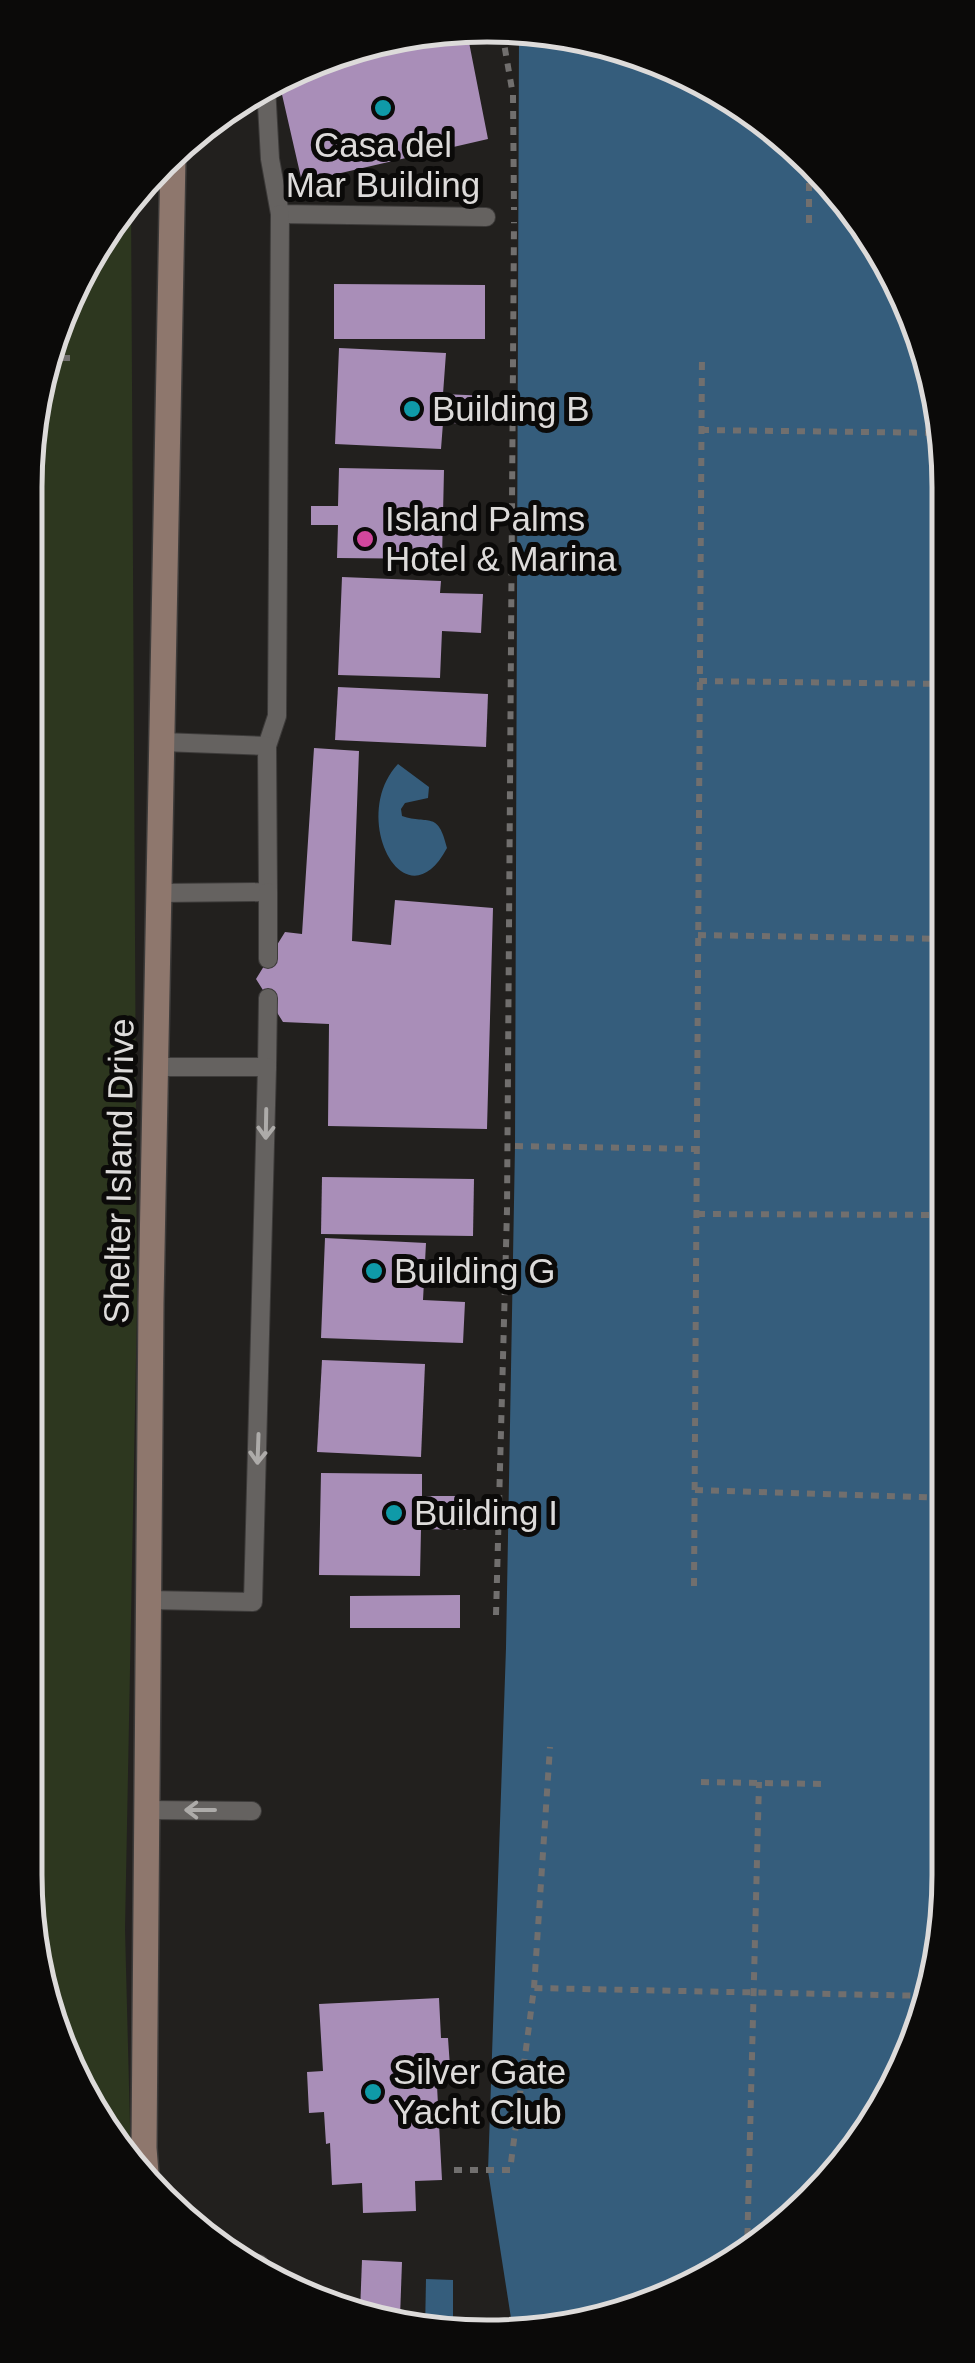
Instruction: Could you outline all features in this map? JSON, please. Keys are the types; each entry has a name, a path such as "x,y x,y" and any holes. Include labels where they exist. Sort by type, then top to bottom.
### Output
{"street":[{"name":"Shelter Island Drive","path":"146,2160 151,1303 174,172"}],"lane":[{"path":"267,101 270,159 280,214 278,716 266,746 268,959"},
{"path":"280,214 486,217"},
{"path":"162,742 266,746"},
{"path":"160,893 268,892"},
{"path":"149,1600 252,1602 268,998"},
{"path":"156,1066 267,1068"},
{"path":"148,1810 252,1811"}],"path":[{"path":"496,1615 506,1210 514,249 513,95 504,43"},
{"path":"809,180 809,223"},
{"path":"694,1586 702,354"},
{"path":"62,358 77,358"},
{"path":"701,430 929,433"},
{"path":"700,681 932,684"},
{"path":"698,934 932,938"},
{"path":"515,1146 697,1150"},
{"path":"696,1214 932,1214"},
{"path":"695,1490 932,1497"},
{"path":"454,2170 510,2170 534,1988 550,1747"},
{"path":"701,1782 828,1784"},
{"path":"747,2237 758,1782"},
{"path":"534,1988 916,1996"}],"green space":[{"path":"131,221 137,1305 125,1929 130,2141 88,2072 66,2019 51,1962 43,1905 42,488 46,429 66,344 88,291"}],"water":[{"path":"519,43 574,51 658,76 735,117 781,153 841,217 873,265 899,317 924,401 932,458 932,1905 924,1962 899,2046 858,2123 802,2190 735,2246 658,2287 574,2312 511,2320 488,2171 506,1648 515,1146"},
{"path":"398,764 429,787 428,798 405,803 402,816 436,824 447,848 431,869 415,876 400,870 388,856 380,835 384,786"},
{"path":"426,2279 453,2280 453,2319 425,2316"}],"building":[{"name":"Casa del Mar Building","path":"469,43 488,139 302,182 282,93 317,76 372,58"},
{"path":"334,284 485,285 485,339 334,339"},
{"name":"Building B","path":"339,348 446,353 443,394 489,396 487,424 443,423 441,449 335,444"},
{"path":"339,468 444,470 442,559 337,558 338,525 311,525 311,506 338,506"},
{"path":"342,577 441,581 440,593 483,594 481,633 442,631 440,678 338,675"},
{"path":"338,687 488,694 486,747 335,740"},
{"path":"314,748 359,751 352,941 391,945 395,900 493,908 487,1129 328,1126 329,1024 283,1022 256,979 285,932 302,934"},
{"path":"322,1177 474,1179 473,1236 321,1234"},
{"name":"Building G","path":"325,1238 426,1243 423,1300 465,1302 463,1343 321,1338"},
{"path":"322,1360 425,1364 421,1457 317,1452"},
{"name":"Building I","path":"321,1473 422,1474 422,1496 467,1496 467,1530 421,1529 420,1576 319,1575"},
{"path":"460,1595 460,1628 350,1628 350,1596"},
{"name":"Silver Gate Yacht Club","path":"439,1998 441,2038 448,2038 450,2067 436,2067 442,2180 415,2181 416,2211 363,2213 362,2183 332,2185 324,2112 309,2113 307,2072 323,2071 319,2004"},
{"path":"362,2260 402,2262 400,2312 360,2302"}],"place":[{"name":"Casa del Mar Building","path":"383,108"},
{"name":"Building B","path":"412,409"},
{"name":"Island Palms Hotel & Marina","path":"365,539"},
{"name":"Building G","path":"374,1271"},
{"name":"Building I","path":"394,1513"},
{"name":"Silver Gate Yacht Club","path":"373,2092"}]}
